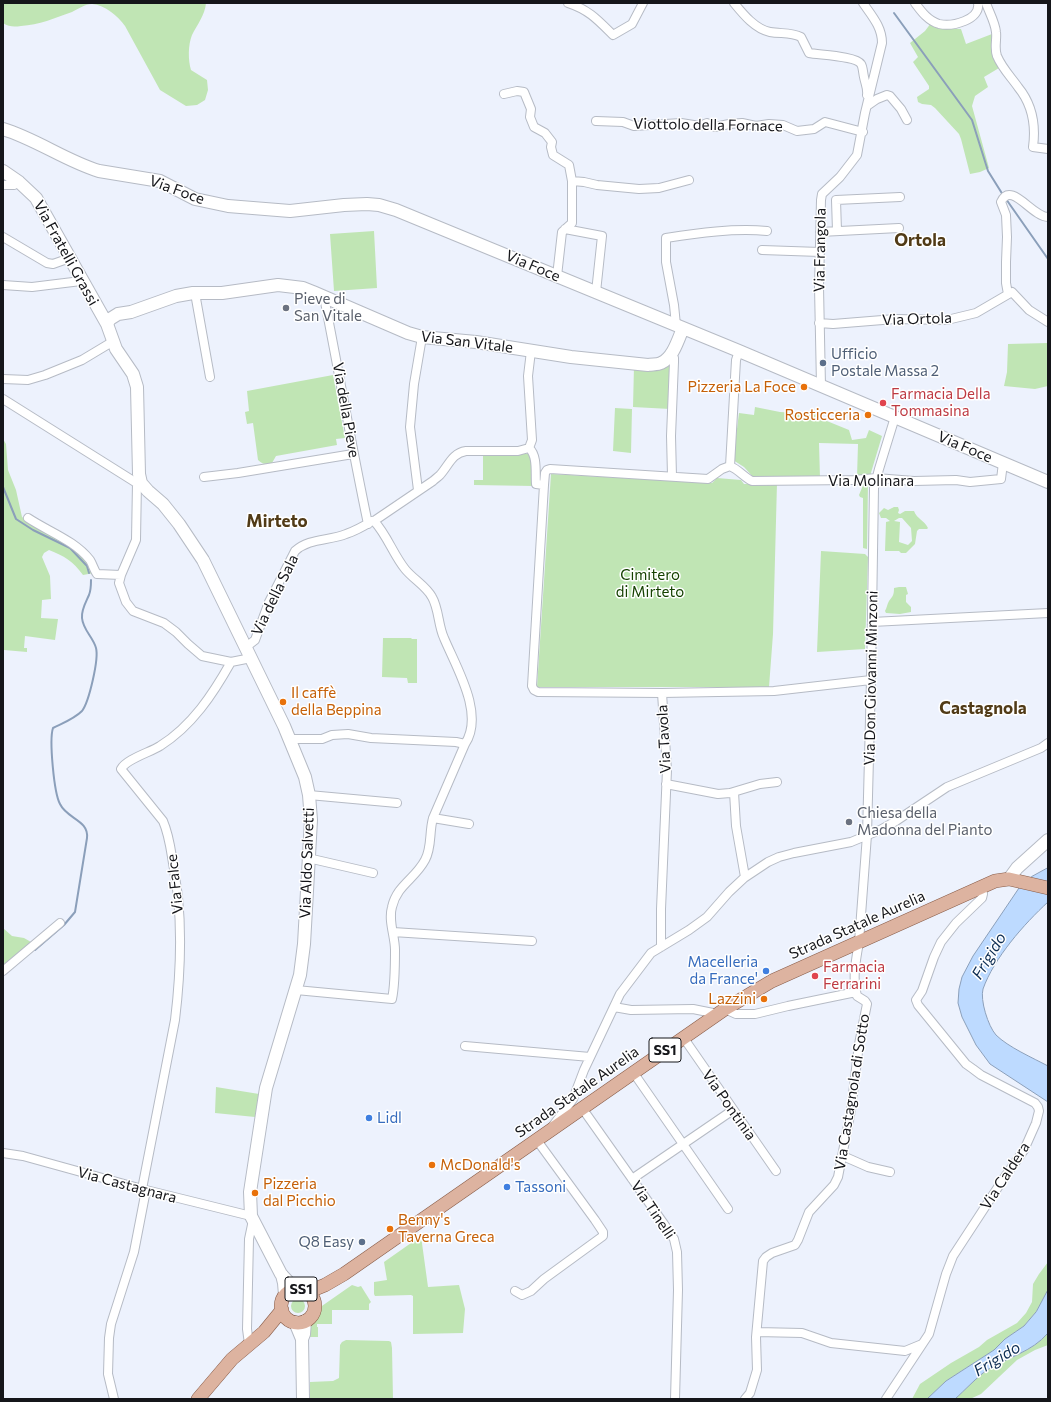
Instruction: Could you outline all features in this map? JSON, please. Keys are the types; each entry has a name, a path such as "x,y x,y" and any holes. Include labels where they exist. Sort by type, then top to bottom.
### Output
{"main road":[{"name":"Strada Statale Aurelia","path":"308,1292 325,1285 344,1274 683,1037 722,1011 772,981 982,886 994,881 1011,880"},
{"path":"1011,880 1048,888"},
{"name":"Strada Statale Aurelia","path":"293,1318 313,1314 315,1303 344,1274"},
{"name":"SS1","path":"198,1399 224,1368 249,1344 264,1332 293,1318 282,1299 290,1292 300,1289 308,1292 312,1295 315,1303"}],"street":[{"path":"568,3 581,7 595,16 613,35 632,24 643,3"},
{"path":"734,3 751,21 769,32 788,33 801,37 809,53 849,58 861,64 868,89 866,101 868,106"},
{"path":"863,3 882,35 882,43 868,106"},
{"path":"915,3 928,18 939,24 954,23 970,18 979,8 978,3"},
{"path":"986,3 996,32 996,54 1000,63 1027,101 1032,114 1035,135 1033,147 1048,149"},
{"path":"504,94 518,91 524,92 531,109 530,117 534,127 545,133 552,142 551,148 553,155 569,165 572,181 572,223 562,232 557,276"},
{"path":"868,106 877,99 887,95 901,109 907,120"},
{"name":"Via Frangola","path":"821,386 820,206 822,194 840,176 857,155 868,106"},
{"name":"Viottolo della Fornace","path":"596,121 623,122 634,126 681,123 700,126 707,123 715,127 742,123 756,126 769,124 783,125 797,130 814,129 825,122 862,132"},
{"name":"Via Foce","path":"3,129 44,146 89,168 160,181 172,186 186,196 208,202 228,206 290,211 344,205 379,205 396,210 739,351 1048,482"},
{"name":"Via Fratelli Grassi","path":"3,171 19,182 36,198 70,258 81,281 107,324"},
{"path":"572,181 639,189 659,188 689,180"},
{"path":"3,184 14,185 19,182"},
{"path":"1048,217 1040,215 1013,195 1004,198 1002,206 1006,215 1006,283 1008,294 1012,292 1029,310 1048,322"},
{"path":"837,231 836,200 900,197"},
{"path":"820,232 899,228"},
{"path":"565,229 602,236 596,292"},
{"path":"672,476 671,436 674,358 672,354 679,327 666,262 666,238 715,232 754,230 767,231"},
{"path":"3,237 47,263 53,264 70,258"},
{"path":"762,250 820,252"},
{"path":"3,285 32,287 81,281"},
{"name":"Via San Vitale","path":"107,324 110,319 118,314 131,312 176,296 195,293 222,293 278,285 303,288 408,333 422,337 476,342 571,357 648,364 660,364 667,360 672,354"},
{"path":"195,293 210,377"},
{"name":"Via Ortola","path":"820,323 896,319 947,320 976,313 1008,294"},
{"name":"Via della Pieve","path":"324,297 340,375 353,454 371,522"},
{"path":"107,324 112,342 133,374 137,387 139,482 136,540 119,583 126,602 133,611 164,623 202,656 231,662 251,658"},
{"path":"418,490 410,427 414,384 422,337"},
{"path":"3,379 28,380 40,377 82,360 112,342"},
{"path":"531,351 528,376 532,440 529,448 534,453 536,484 544,485"},
{"path":"662,693 538,692 534,690 532,686 545,474 547,470 550,469 708,479 722,469 730,466 736,360 739,351"},
{"path":"3,399 139,482"},
{"name":"Via Don Giovanni Minzoni","path":"858,942 867,835 874,488 895,417"},
{"name":"Via della Sala","path":"246,647 255,640 269,602 295,551 301,546 309,542 346,534 371,522 441,474 454,456 460,452 518,451 529,448"},
{"path":"204,477 238,473 353,454"},
{"name":"Via Molinara","path":"730,466 738,470 752,481 846,480 876,478 914,481 956,480 970,482 1001,479 1003,464"},
{"name":"Via Aldo Salvetti","path":"139,482 163,504 179,524 203,560 290,739 305,777 309,795 310,820 303,950 300,975 266,1088 250,1192 252,1218 290,1292"},
{"path":"28,518 70,542 85,554 97,574 121,575"},
{"path":"296,990 392,999 395,950 390,918 391,908 396,895 425,860 428,852 430,829 433,818 470,735 472,716 463,679 443,637 432,596 400,563 383,532 371,522"},
{"path":"872,622 1048,613"},
{"name":"Via Falce","path":"144,1190 172,1032 180,975 178,903 167,829 121,769 128,762 159,747 174,737 188,724 212,692 231,662"},
{"name":"Via Tavola","path":"661,946 666,784 662,693 774,691 871,680"},
{"path":"290,739 322,739 332,735 348,734 371,738 456,742 465,744"},
{"path":"549,1131 557,1118 573,1099 590,1057 620,994 652,953 707,917 729,892 745,877 768,862 779,857 794,852 851,842 880,830 947,787 1041,748 1048,743"},
{"path":"666,784 718,794 734,792 760,784 777,782"},
{"path":"734,792 736,826 745,877"},
{"path":"309,795 397,804"},
{"path":"433,818 469,824"},
{"path":"1011,880 1017,868 1048,840"},
{"path":"308,858 373,872"},
{"name":"Via Caldera","path":"886,1399 929,1334 946,1274 954,1256 1004,1178 1024,1150 1036,1123 1039,1111 1036,1104 981,1075 966,1064 922,1010 916,1000 922,991 941,942 956,923 982,898 982,886"},
{"path":"3,971 60,923"},
{"path":"393,932 532,941"},
{"name":"Via Castagnola di Sotto","path":"745,1399 750,1393 757,1370 756,1337 763,1261 772,1253 795,1244 809,1212 837,1181 851,1110 859,1044 867,1004 857,996 856,992 856,955 858,942"},
{"path":"614,1007 631,1010 693,1009 722,1011 736,1014 755,1014 856,992"},
{"name":"Via Pontinia","path":"683,1037 776,1171"},
{"path":"465,1046 590,1057"},
{"path":"633,1072 728,1209"},
{"name":"Via Tinelli","path":"582,1108 674,1239 678,1252 675,1399"},
{"path":"632,1179 733,1110"},
{"path":"515,1291 522,1295 531,1291 544,1279 604,1236 595,1220 536,1139"},
{"name":"Via Castagnara","path":"3,1154 23,1156 252,1218"},
{"path":"843,1156 868,1167 890,1172"},
{"path":"114,1399 108,1374 111,1324 134,1252 144,1190"},
{"path":"249,1344 247,1329 249,1238 252,1218"},
{"path":"293,1318 302,1339 303,1399"},
{"path":"757,1332 802,1333 829,1342 905,1352 922,1344"}],"green space":[{"path":"3,3 206,3 202,16 192,35 189,52 191,70 207,80 208,90 205,100 197,105 186,106 160,90 125,26 119,18 102,6 89,4 47,21 14,27 3,23"},
{"path":"931,23 941,28 961,29 966,44 992,34 992,41 999,68 984,77 988,87 975,96 972,106 989,168 980,172 970,174 959,134 935,108 931,105 918,102 917,97 929,89 929,86 913,62 918,57 910,43 925,31"},
{"path":"374,231 377,288 334,291 330,234"},
{"path":"1048,343 1048,386 1035,389 1004,386 1007,372 1008,344"},
{"path":"671,363 670,409 633,407 634,366"},
{"path":"333,375 345,438 336,439 337,445 276,456 272,463 261,463 258,460 253,423 247,424 245,412 249,411 247,391"},
{"path":"755,407 780,412 816,414 817,417 849,430 852,440 866,438 869,430 882,436 870,476 857,477 858,444 819,443 820,478 754,478 744,467 733,460 739,413 754,415"},
{"path":"615,408 632,409 631,453 613,451"},
{"path":"3,439 6,444 8,470 16,490 22,517 83,555 94,573 83,575 76,566 64,557 49,550 44,553 42,557 50,576 51,599 42,600 41,618 58,619 55,640 25,636 24,648 27,648 27,652 3,651"},
{"path":"483,452 529,454 532,456 534,486 474,485 474,480 483,480"},
{"name":"Cimitero di Mirteto","path":"551,474 712,483 717,478 741,480 744,484 777,483 773,634 769,687 537,687"},
{"path":"864,483 868,483 867,549 863,548 863,498 859,495"},
{"path":"898,507 898,513 900,514 905,511 914,511 928,528 919,529 917,531 915,544 906,553 901,553 899,551 885,551 886,522 890,521 886,518 881,518 879,513 884,508 888,510","holes":["902,518 911,528 912,541 908,545 899,542 900,522 894,521"]},
{"path":"821,551 865,554 868,557 865,649 817,652"},
{"path":"906,587 908,594 906,595 906,602 911,607 911,612 900,614 886,613 885,611 888,602 893,595 894,588"},
{"path":"383,638 417,639 417,683 408,683 407,678 382,677"},
{"path":"3,928 12,936 24,938 31,942 3,966"},
{"path":"216,1087 259,1094 255,1117 215,1113"},
{"path":"421,1236 428,1287 459,1285 465,1309 463,1333 413,1334 413,1296 375,1296 374,1294 374,1282 387,1280 384,1262"},
{"path":"1048,1262 1048,1290 1036,1312 1024,1326 1005,1339 994,1350 946,1381 927,1399 912,1399 920,1384 951,1363 979,1347 987,1340 1017,1323 1026,1313 1032,1302 1033,1284"},
{"path":"352,1285 358,1287 361,1286 371,1302 369,1304 369,1310 332,1310 332,1324 317,1324 318,1337 309,1337 309,1325 317,1314 319,1308"},
{"path":"298,1299 303,1301 305,1306 303,1311 298,1313 293,1311 291,1306 293,1301"},
{"path":"1048,1333 1048,1345 1017,1360 981,1394 970,1399 955,1399 984,1373 996,1365 1035,1345"},
{"path":"346,1340 391,1342 393,1399 310,1399 310,1382 333,1381 339,1378 340,1345"}],"water":[{"name":"Frigido","path":"1048,868 1048,902 1020,931 994,965 982,994 985,1013 990,1026 996,1035 1014,1048 1048,1066 1048,1102 990,1064 976,1045 962,1017 958,1003 962,977 973,956 1019,888 1031,877"},
{"name":"Frigido","path":"1048,1290 1048,1333 1042,1340 1027,1350 987,1370 955,1399 927,1399 946,1381 994,1350 1005,1339 1024,1326 1036,1312"}],"waterway":[{"path":"894,13 972,120 988,171 1003,195"},
{"path":"1006,199 1048,259"},
{"path":"3,487 16,519 33,530 70,548 87,566 89,573"},
{"path":"35,950 64,925 75,912 87,838 85,827 67,813 60,804 54,778 52,734 53,728 72,719 82,711 88,699 93,680 97,653 93,640 84,626 82,615 90,593 91,580"}],"place":[{"name":"Pieve di San Vitale","path":"286,308"},
{"name":"Ufficio Postale Massa 2","path":"823,363"},
{"name":"Pizzeria La Foce","path":"804,387"},
{"name":"Farmacia Della Tommasina","path":"883,403"},
{"name":"Rosticceria","path":"868,415"},
{"name":"Il caffè della Beppina","path":"283,702"},
{"name":"Chiesa della Madonna del Pianto","path":"849,822"},
{"name":"Macelleria da France'","path":"766,971"},
{"name":"Farmacia Ferrarini","path":"815,976"},
{"name":"Lazzini","path":"764,999"},
{"name":"Lidl","path":"369,1118"},
{"name":"McDonald's","path":"432,1165"},
{"name":"Tassoni","path":"507,1187"},
{"name":"Pizzeria dal Picchio","path":"255,1193"},
{"name":"Benny's Taverna Greca","path":"390,1229"},
{"name":"Q8 Easy","path":"362,1242"}],"district":[{"name":"Ortola","path":"920,240"},
{"name":"Mirteto","path":"277,521"},
{"name":"Castagnola","path":"983,708"}]}
